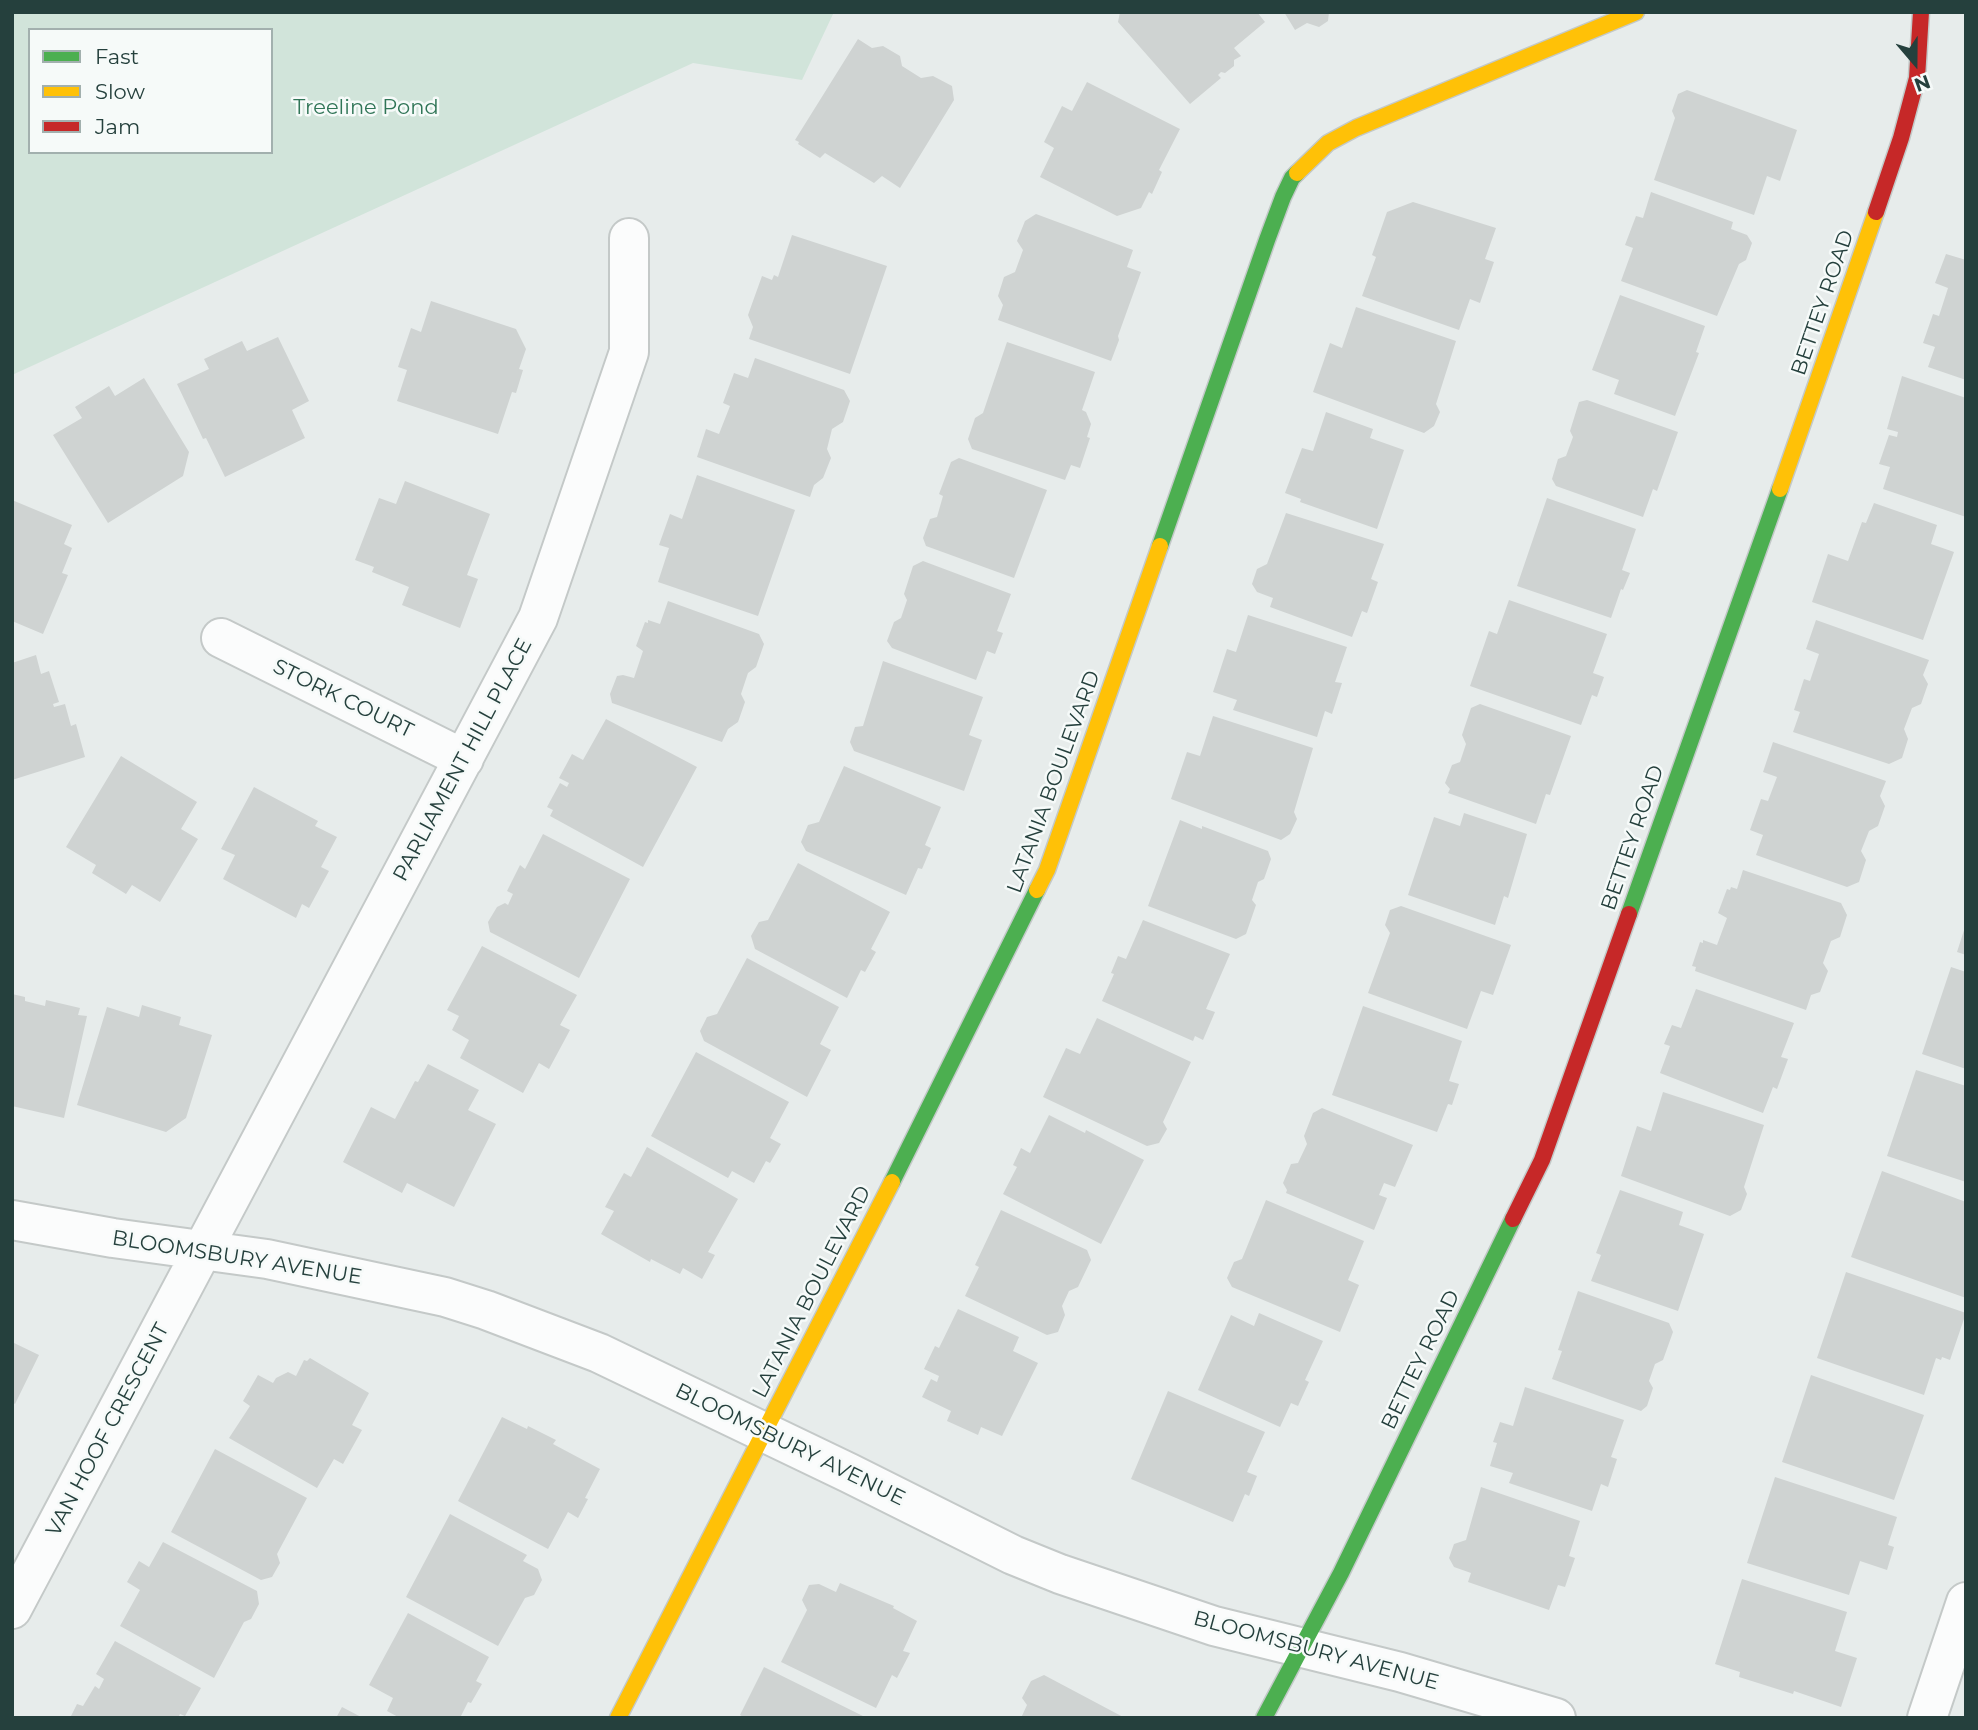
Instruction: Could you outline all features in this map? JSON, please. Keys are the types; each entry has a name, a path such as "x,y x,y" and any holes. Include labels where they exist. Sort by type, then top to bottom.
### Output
{"street":[{"name":"LATANIA BOULEVARD","path":"618,1718 972,1024 1047,870 1267,240 1292,177 1328,143 1356,128 1636,12"},
{"name":"BETTEY ROAD","path":"1264,1718 1341,1573 1542,1160 1852,285 1893,162 1917,78 1921,12"},
{"name":"PARLIAMENT HILL PLACE","path":"203,1250 538,618 629,352 629,238"},
{"name":"STORK COURT","path":"221,638 464,759"},
{"name":"BLOOMSBURY AVENUE","path":"12,1220 113,1238 267,1259 445,1297 486,1310 598,1353 1013,1555 1060,1574 1214,1626 1400,1672 1556,1718"},
{"name":"VAN HOOF CRESCENT","path":"12,1609 203,1250"},
{"path":"1927,1718 1966,1601"}],"green space":[{"name":"Treeline Pond","path":"12,12 834,12 802,80 693,63 12,375"}],"building":[{"path":"1120,12 1257,12 1265,22 1234,48 1241,56 1234,60 1234,66 1225,73 1221,72 1218,75 1221,78 1190,104 1118,22"},
{"path":"1284,12 1329,12 1328,21 1319,27 1307,23 1295,30"},
{"path":"858,39 872,48 883,46 900,56 902,66 921,78 933,76 952,86 954,100 900,188 882,176 874,183 825,153 820,158 795,140"},
{"path":"1087,82 1180,129 1159,170 1162,172 1152,194 1149,192 1141,208 1117,216 1040,177 1054,148 1044,142 1062,106 1072,111"},
{"path":"1687,90 1797,130 1780,181 1767,176 1754,215 1654,180 1675,118 1672,111 1678,94"},
{"path":"1651,192 1733,222 1731,229 1747,235 1752,243 1746,260 1739,264 1717,316 1621,281 1633,248 1625,245 1636,216 1643,218"},
{"path":"1413,202 1496,228 1485,259 1494,262 1480,303 1470,299 1459,330 1362,296 1376,257 1372,255 1387,212"},
{"path":"1036,214 1133,250 1127,267 1141,272 1111,361 998,320 1003,305 998,296 1004,277 1015,272 1023,250 1017,241 1025,221"},
{"path":"792,235 887,266 850,374 749,339 753,327 748,315 762,276 772,280 774,275 778,277"},
{"path":"1946,254 1966,260 1966,380 1928,367 1935,347 1923,343 1933,314 1939,316 1948,288 1935,283"},
{"path":"1620,295 1705,326 1696,352 1699,353 1675,416 1614,394 1619,380 1592,370"},
{"path":"431,301 516,329 526,349 519,369 523,370 516,393 512,392 498,434 397,401 407,370 398,367 411,328 421,332"},
{"path":"1356,307 1456,341 1436,404 1440,412 1434,426 1424,433 1313,392 1330,343 1342,348"},
{"path":"278,337 309,401 292,410 305,438 225,477 206,438 203,439 177,384 209,369 204,359 242,341 247,351"},
{"path":"1007,342 1095,372 1082,410 1086,412 1091,424 1087,437 1090,438 1080,468 1071,465 1065,480 972,449 968,439 975,418 983,413"},
{"path":"755,358 844,390 850,401 843,422 832,429 827,449 831,458 823,478 814,485 810,497 697,457 706,429 719,434 730,406 723,403 734,373 748,378"},
{"path":"1902,376 1966,398 1966,517 1883,489 1890,467 1879,464 1889,435 1897,437 1898,432 1887,429"},
{"path":"144,378 189,452 183,476 108,523 53,435 82,418 75,407 109,386 115,396"},
{"path":"1587,400 1678,432 1657,491 1653,489 1643,517 1556,486 1552,479 1558,459 1566,456 1573,437 1570,431 1579,402"},
{"path":"1326,412 1373,429 1370,438 1404,450 1377,529 1300,502 1301,499 1285,493 1302,448 1313,451"},
{"path":"959,458 1047,490 1014,578 926,546 923,538 930,519 937,517 943,496 939,494 951,462"},
{"path":"697,475 795,510 758,616 658,582 669,548 659,545 670,514 682,519"},
{"path":"405,481 490,514 467,575 478,579 460,628 402,605 409,587 372,572 374,567 355,560 379,498 396,504"},
{"path":"1547,498 1636,529 1622,570 1630,573 1611,618 1517,586"},
{"path":"12,500 72,525 64,544 72,548 62,573 68,575 43,634 12,621"},
{"path":"1874,503 1937,525 1931,544 1954,552 1923,640 1812,602 1828,554 1848,561 1862,522 1866,523"},
{"path":"1286,513 1384,544 1371,579 1378,582 1367,613 1362,611 1352,637 1270,607 1273,598 1257,592 1252,584 1257,569 1267,564"},
{"path":"923,561 1011,594 997,631 1003,633 995,654 987,651 976,680 892,648 887,641 894,622 901,618 907,600 904,594 913,566"},
{"path":"1509,600 1607,634 1593,673 1604,677 1597,697 1592,695 1581,725 1470,686 1489,631 1497,634"},
{"path":"668,601 759,634 764,644 756,667 748,673 741,694 745,702 738,722 728,729 722,742 612,703 610,694 617,676 634,678 643,651 636,646 645,622 648,623 648,620 660,624"},
{"path":"1248,615 1347,647 1335,682 1342,683 1332,714 1325,711 1317,737 1233,710 1237,700 1213,692 1227,649 1236,652"},
{"path":"1816,620 1929,660 1923,675 1928,684 1921,704 1912,708 1904,729 1908,739 1902,758 1889,764 1793,732 1800,712 1794,710 1804,679 1810,681 1819,654 1806,649"},
{"path":"36,655 41,674 49,671 59,702 53,704 54,707 65,704 71,726 76,724 85,757 12,780 12,663"},
{"path":"883,661 983,697 969,735 982,740 964,791 854,751 850,742 855,727 863,726"},
{"path":"1480,704 1571,736 1550,795 1546,794 1536,824 1448,793 1450,789 1445,783 1452,765 1460,762 1466,744 1462,735 1471,708"},
{"path":"1213,716 1313,748 1294,812 1297,819 1290,834 1281,840 1171,799 1187,752 1200,756"},
{"path":"606,719 697,767 643,867 550,816 553,810 547,807 560,783 567,787 569,783 559,778 572,754 583,760"},
{"path":"1773,742 1886,781 1880,796 1885,806 1878,826 1869,831 1861,851 1866,860 1859,882 1847,887 1756,855 1763,835 1750,830 1761,799 1768,801 1777,777 1763,772"},
{"path":"121,756 197,802 181,829 198,839 160,902 132,885 126,894 92,873 96,865 66,847"},
{"path":"844,766 941,807 925,845 931,848 906,895 806,851 801,842 808,825 819,822"},
{"path":"254,787 318,821 315,826 337,837 321,867 329,871 309,908 302,904 296,918 223,879 235,855 221,849"},
{"path":"1464,813 1527,834 1508,898 1504,896 1495,925 1408,895 1434,817 1460,826"},
{"path":"1180,820 1268,851 1271,859 1264,879 1258,882 1252,900 1256,905 1246,934 1236,939 1148,906"},
{"path":"543,834 630,879 579,978 490,932 488,922 497,907 505,903 508,905 513,894 507,891 520,865 525,869"},
{"path":"798,863 890,912 871,949 876,952 865,972 861,970 847,998 755,949 751,936 759,922 768,920"},
{"path":"1743,870 1841,903 1847,915 1840,937 1831,941 1823,963 1828,971 1820,992 1811,995 1806,1010 1695,971 1696,967 1692,966 1700,942 1703,943 1703,940 1717,945 1727,918 1718,913 1727,889 1737,889"},
{"path":"1401,906 1511,945 1493,995 1481,991 1467,1029 1368,993 1390,933 1385,925 1390,910"},
{"path":"1143,920 1230,954 1206,1009 1215,1012 1203,1040 1195,1036 1193,1041 1102,1001 1114,974 1111,973 1118,956 1126,959"},
{"path":"1966,927 1966,955 1957,952"},
{"path":"482,946 577,995 560,1025 570,1030 549,1069 539,1063 523,1093 460,1058 469,1040 452,1030 459,1016 447,1010"},
{"path":"747,958 839,1007 820,1044 831,1050 807,1097 704,1041 700,1031 707,1017 717,1014"},
{"path":"1951,967 1966,972 1966,1069 1922,1054"},
{"path":"1696,989 1794,1023 1781,1057 1788,1059 1777,1089 1773,1087 1763,1113 1660,1073 1670,1046 1664,1044 1672,1025 1681,1028"},
{"path":"12,994 25,997 25,1001 45,1006 46,1000 80,1008 78,1015 87,1016 64,1118 12,1106"},
{"path":"142,1005 181,1017 179,1025 212,1035 186,1118 166,1132 77,1105 107,1007 139,1017"},
{"path":"1363,1006 1462,1041 1449,1081 1459,1084 1452,1105 1448,1104 1437,1132 1332,1095"},
{"path":"1097,1018 1191,1062 1163,1122 1167,1129 1159,1143 1147,1146 1043,1097 1066,1048 1080,1054"},
{"path":"696,1052 789,1102 770,1138 781,1144 770,1163 766,1161 754,1183 732,1171 728,1178 651,1136"},
{"path":"428,1064 479,1090 468,1110 496,1124 454,1207 407,1183 402,1193 343,1162 371,1107 395,1119 415,1081 418,1082"},
{"path":"1916,1070 1966,1086 1966,1182 1887,1156"},
{"path":"1663,1092 1764,1125 1744,1187 1747,1194 1741,1210 1730,1216 1621,1176 1637,1126 1651,1131"},
{"path":"1322,1108 1413,1145 1395,1187 1384,1183 1379,1195 1387,1198 1374,1230 1286,1193 1283,1183 1291,1164 1298,1163 1307,1144 1304,1136 1313,1113"},
{"path":"1049,1115 1085,1133 1086,1130 1144,1160 1101,1244 1003,1194 1017,1167 1013,1165 1021,1148 1030,1153"},
{"path":"647,1147 738,1199 708,1252 715,1255 702,1279 683,1268 680,1274 651,1259 650,1262 601,1234 614,1211 605,1207 624,1173 631,1177"},
{"path":"1882,1171 1966,1202 1966,1298 1851,1257"},
{"path":"1620,1190 1683,1212 1679,1225 1704,1234 1678,1311 1591,1281 1601,1255 1596,1253"},
{"path":"1266,1200 1364,1241 1348,1280 1359,1285 1340,1332 1232,1287 1227,1278 1234,1262 1242,1259"},
{"path":"1001,1210 1087,1250 1091,1260 1078,1287 1069,1291 1062,1306 1065,1315 1058,1332 1047,1335 965,1296 979,1267 975,1265"},
{"path":"1846,1272 1966,1313 1950,1360 1936,1358 1924,1395 1817,1358"},
{"path":"1578,1291 1669,1323 1673,1332 1663,1360 1655,1364 1649,1381 1653,1388 1647,1406 1641,1411 1552,1379 1562,1351 1558,1350"},
{"path":"958,1309 1019,1337 1013,1351 1038,1363 1002,1436 981,1427 978,1435 947,1421 951,1411 922,1397 931,1379 937,1382 939,1376 924,1369 935,1346 939,1348"},
{"path":"1259,1313 1323,1341 1305,1380 1309,1382 1298,1406 1291,1403 1280,1427 1198,1390 1231,1315 1254,1326"},
{"path":"12,1342 39,1355 15,1404 12,1402"},
{"path":"310,1358 369,1393 352,1425 362,1430 343,1464 334,1459 317,1488 229,1438 250,1406 243,1401 258,1375 273,1383 276,1378 288,1372 296,1376 304,1360"},
{"path":"1811,1375 1924,1415 1894,1500 1782,1462"},
{"path":"1525,1387 1624,1420 1611,1457 1617,1459 1608,1487 1601,1484 1592,1511 1509,1483 1513,1473 1490,1466 1497,1443 1493,1442 1500,1422 1513,1426"},
{"path":"1168,1391 1265,1432 1247,1472 1257,1476 1249,1496 1245,1494 1233,1522 1131,1479"},
{"path":"502,1417 556,1440 553,1444 600,1469 578,1518 568,1512 548,1549 458,1501"},
{"path":"215,1449 307,1498 277,1554 280,1563 272,1577 261,1580 171,1532"},
{"path":"1775,1477 1897,1517 1888,1545 1894,1547 1887,1570 1860,1561 1849,1595 1747,1563"},
{"path":"1481,1487 1580,1521 1569,1556 1575,1558 1565,1587 1558,1585 1549,1610 1468,1582 1471,1573 1454,1567 1449,1558 1454,1544 1466,1540"},
{"path":"450,1514 527,1555 523,1561 538,1569 542,1580 534,1595 525,1598 498,1646 406,1597"},
{"path":"163,1542 257,1591 259,1604 251,1619 244,1622 214,1678 120,1626 140,1590 127,1582 139,1561 149,1567"},
{"path":"1742,1579 1847,1612 1835,1651 1857,1658 1841,1707 1739,1677 1740,1672 1715,1664"},
{"path":"840,1583 894,1606 893,1608 917,1621 903,1651 910,1653 897,1678 892,1675 876,1708 781,1662 807,1610 802,1600 809,1585 819,1584 836,1592"},
{"path":"408,1613 489,1657 476,1681 482,1684 460,1718 400,1718 387,1711 393,1698 369,1685"},
{"path":"115,1641 201,1688 185,1716 70,1718 77,1704 83,1706 95,1686 99,1689 104,1679 96,1674"},
{"path":"764,1667 867,1718 745,1718 740,1715"},
{"path":"1044,1675 1125,1718 1021,1718 1027,1705 1022,1698 1031,1681"},
{"path":"342,1707 363,1718 336,1718"}],"traffic: fast":[{"path":"1160,546 1267,240 1283,197 1297,173"},
{"path":"1629,914 1780,489"},
{"path":"892,1182 1037,890"},
{"path":"1264,1718 1341,1573 1513,1219"}],"traffic: slow":[{"path":"1297,173 1328,143 1356,128 1636,12"},
{"path":"1780,489 1876,212"},
{"path":"1037,890 1047,870 1160,546"},
{"path":"618,1718 892,1182"}],"traffic: jam":[{"path":"1876,212 1901,138 1917,78 1921,12"},
{"path":"1513,1219 1542,1160 1629,914"}]}
